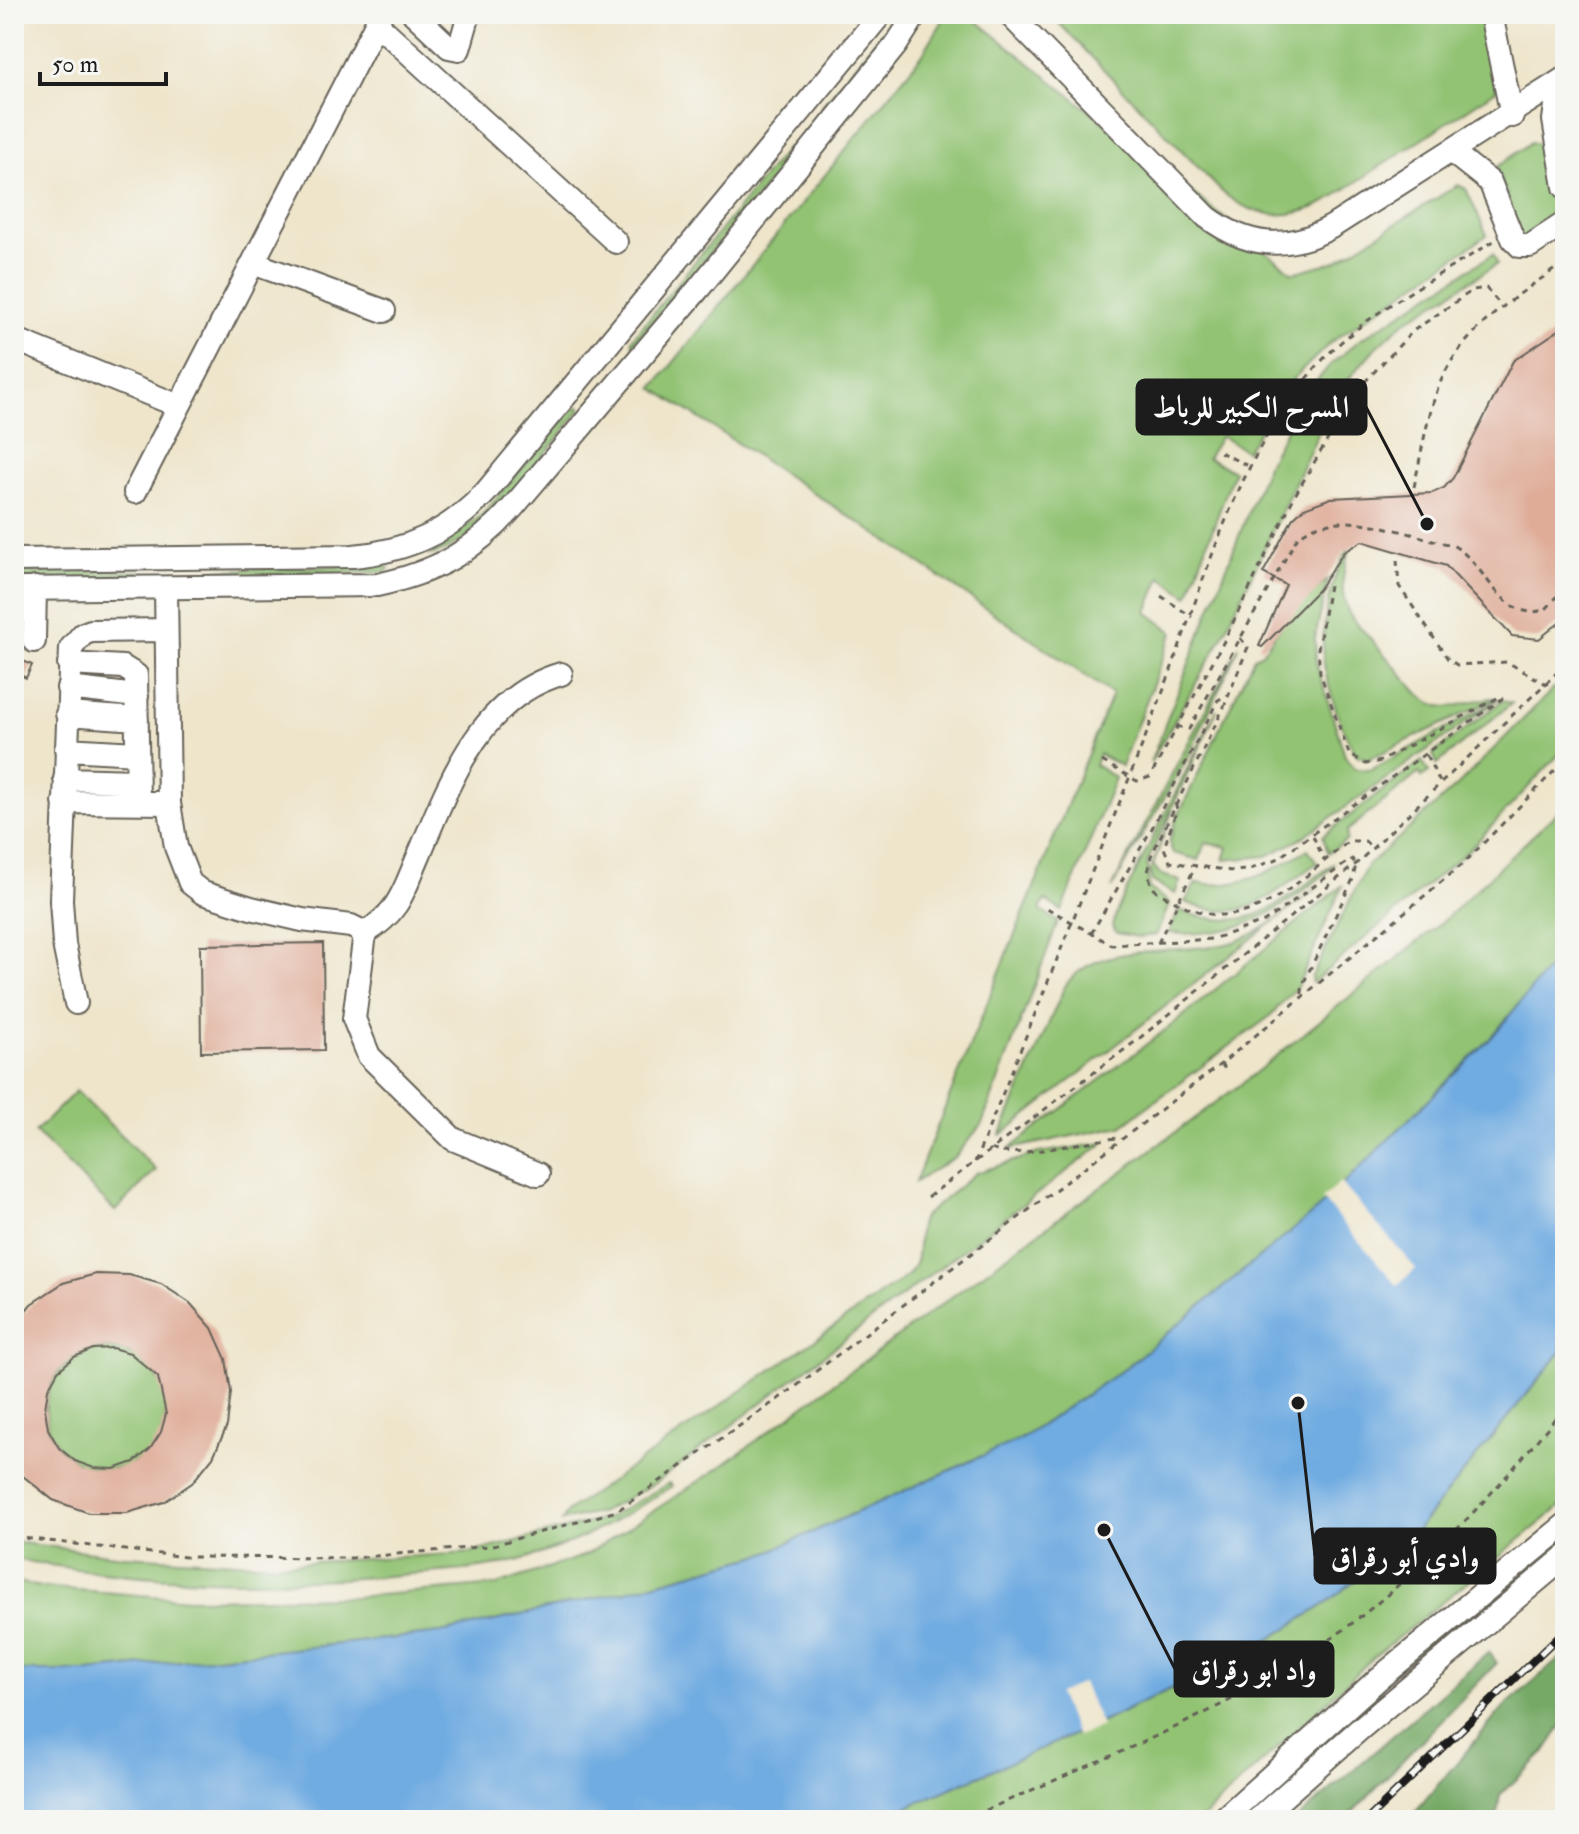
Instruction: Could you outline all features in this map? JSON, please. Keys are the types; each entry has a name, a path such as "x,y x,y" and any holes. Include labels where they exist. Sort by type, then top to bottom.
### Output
{"street":[{"path":"414,14 449,47 459,49 469,14"},
{"path":"14,560 353,556 400,549 424,540 468,511 881,14"},
{"path":"34,641 24,589 353,586 410,578 452,561 495,528 616,386 819,141 896,45 916,14"},
{"path":"1009,14 1207,217 1226,231 1249,241 1274,244 1317,236 1512,116 1562,81"},
{"path":"1491,14 1512,116"},
{"path":"135,492 379,18 616,242"},
{"path":"1562,81 1554,120 1565,187"},
{"path":"795,121 819,141"},
{"path":"1452,152 1490,182 1516,243 1525,247 1565,223"},
{"path":"253,263 384,311"},
{"path":"14,339 179,406"},
{"path":"592,365 616,386"},
{"path":"400,549 410,578"},
{"path":"166,588 169,803 182,869 190,883 203,893 302,920 351,926 365,933"},
{"path":"76,1003 62,922 69,664 75,640 91,631 166,630"},
{"path":"69,664 129,668 136,675 138,792"},
{"path":"365,933 388,919 406,890 431,827 486,721 527,686 561,674"},
{"path":"68,688 137,696"},
{"path":"67,714 137,719"},
{"path":"66,749 137,753"},
{"path":"65,779 138,792 169,803"},
{"path":"64,802 138,792"},
{"path":"365,933 354,1019 369,1056 453,1139 538,1174"},
{"path":"1222,1820 1377,1680 1565,1525"},
{"path":"1257,1820 1361,1728 1565,1557"}],"path":[{"path":"975,1162 1130,777 1250,467 1298,388 1341,342 1510,229"},
{"path":"1414,487 1431,410 1446,369 1472,334 1565,262"},
{"path":"1102,761 1130,777 1147,781 1224,641 1294,497 1356,391 1413,331 1473,290 1486,288 1503,308"},
{"path":"1220,452 1250,467"},
{"path":"1176,726 1188,730 1297,538 1307,529 1333,520 1459,548 1512,607 1524,612 1546,609 1565,588"},
{"path":"1397,560 1399,586 1448,659 1457,665 1507,662 1548,685"},
{"path":"1175,803 1177,809 1164,854 1174,864 1248,870 1277,859 1313,836 1502,699 1501,696 1381,761 1366,764 1354,759 1343,743 1318,660 1329,585"},
{"path":"1161,596 1192,617"},
{"path":"1240,638 1248,647 1230,694 1151,856 1148,873 1152,887 1178,902 1216,917 1234,916 1263,905 1349,841 1365,841 1373,849"},
{"path":"928,1197 1168,1017 1356,864 1548,685 1565,665"},
{"path":"1091,934 1151,830 1218,700 1230,694"},
{"path":"1426,755 1441,785"},
{"path":"14,1537 186,1557 324,1559 490,1546 554,1525 600,1517 632,1503 719,1443 1221,1064 1485,845 1565,760"},
{"path":"1313,836 1324,860"},
{"path":"1047,908 1112,945 1212,939 1248,930 1280,912 1348,859 1356,864"},
{"path":"1301,1000 1303,984 1353,879 1356,864"},
{"path":"1158,943 1195,867"},
{"path":"1221,1064 1227,1071"},
{"path":"991,1149 1013,1155 1086,1140 1123,1138"},
{"path":"964,1820 1269,1679 1341,1631 1472,1517 1565,1406"},
{"path":"1098,1750 1102,1758"}],"green space":[{"path":"897,14 906,14 830,110 825,111 822,106"},
{"path":"947,14 968,14 1293,273 1336,261 1458,185 1466,189 1487,235 1331,342 1292,380 1246,451 1221,436 1207,458 1234,471 1188,596 1161,577 1147,612 1173,632 1121,766 1099,754 1095,765 1115,778 1062,911 1045,900 1040,910 1058,922 982,1124 955,1157 915,1182 1112,694 899,549 653,388 922,55"},
{"path":"1050,14 1487,14 1498,89 1326,202 1298,213 1258,212 1221,191"},
{"path":"1531,142 1539,145 1550,161 1558,213 1526,238 1520,236 1497,167"},
{"path":"788,147 794,147 793,153 633,345 632,339"},
{"path":"1493,254 1497,264 1406,321 1376,347 1351,376 1318,434 1222,638 1150,763 1266,467 1304,396 1330,365 1361,339"},
{"path":"575,407 580,407 580,411 488,517 447,549 429,555 482,515"},
{"path":"1349,550 1342,584 1351,617 1420,695 1439,706 1448,707 1497,698 1369,759 1358,756 1346,736 1331,694 1323,657 1329,600 1337,571"},
{"path":"385,565 389,568 386,572 215,576 212,573 214,570"},
{"path":"140,571 143,574 140,578 14,579 14,573"},
{"path":"1328,579 1315,638 1316,662 1345,756 1355,769 1371,770 1498,700 1299,840 1267,856 1224,860 1228,847 1206,843 1199,860 1173,853 1169,843 1175,822 1254,657 1262,653 1287,618"},
{"path":"1239,646 1189,755 1112,888"},
{"path":"1565,684 1565,748 1472,847 1312,983 1311,978 1367,866 1458,785 1554,688"},
{"path":"1502,701 1512,703 1437,764 1433,754"},
{"path":"1217,709 1147,863 1149,888 1170,903 1156,935 1137,937 1117,933 1112,926 1118,908"},
{"path":"1422,761 1429,772 1421,777 1419,773 1347,831 1347,840 1328,853 1323,836"},
{"path":"1565,805 1565,948 1491,1038 1318,1209 1124,1369 1022,1438 766,1553 627,1591 441,1633 89,1671 14,1671 14,1581 40,1587 189,1599 355,1597 497,1585 586,1555 719,1468 1249,1078 1441,923"},
{"path":"1173,809 1153,865 1160,874 1180,881 1175,894 1152,881 1150,872"},
{"path":"1308,849 1317,863 1256,904 1224,911 1185,902 1196,883 1227,884 1255,877"},
{"path":"1333,864 1291,900 1259,919 1208,933 1169,933 1179,910 1225,920 1244,918 1279,904"},
{"path":"1343,885 1297,987 1269,1017 1121,1126 1009,1149 1177,1021"},
{"path":"1280,917 1000,1136 1064,988 1078,973 1096,962 1117,956 1231,943 1255,933"},
{"path":"76,1091 156,1170 115,1211 35,1132"},
{"path":"1104,1143 657,1482 602,1512 562,1521 568,1511 907,1276 916,1262 923,1217 976,1173 1039,1153"},
{"path":"1565,1347 1565,1503 1374,1657 1200,1820 877,1820 1100,1723 1257,1647 1324,1605 1416,1531"},
{"path":"106,1349 129,1353 149,1366 162,1386 166,1409 162,1432 149,1452 129,1465 106,1469 83,1465 63,1452 50,1432 46,1409 50,1386 63,1366 83,1353"},
{"path":"669,1483 672,1486 580,1538 520,1560 466,1570 313,1580 213,1580 113,1573 14,1559 14,1542 123,1556 275,1564 470,1553 608,1518"},
{"path":"1489,1652 1497,1663 1345,1820 1296,1820"},
{"path":"1565,1654 1565,1721 1543,1754 1500,1795 1496,1820 1408,1820 1504,1707"}],"water":[{"path":"1565,948 1565,1347 1416,1531 1324,1605 1257,1647 1100,1723 877,1820 14,1820 14,1671 89,1671 441,1633 627,1591 766,1553 1022,1438 1124,1369 1318,1209 1491,1038"}],"pier":[{"path":"1340,1182 1416,1269 1397,1285 1322,1199"},
{"path":"1082,1683 1102,1726 1077,1736 1058,1694"}],"building":[{"path":"1565,326 1565,618 1539,639 1512,636 1446,566 1362,541 1344,552 1318,590 1262,647 1259,646 1286,585 1263,573 1293,518 1304,508 1331,498 1432,493 1444,488 1453,478 1513,361"},
{"path":"14,657 32,665 26,678 14,672"},
{"path":"323,943 324,1050 201,1052 200,945"},
{"path":"96,1274 129,1275 161,1284 190,1303 212,1328 226,1359 231,1392 227,1426 213,1457 192,1483 164,1502 127,1513 89,1513 53,1500 23,1476 14,1463 14,1325 31,1304 63,1283","holes":["112,1348 130,1353 158,1377 166,1414 161,1432 150,1449 134,1462 114,1469 94,1468 75,1461 59,1448 48,1429 45,1409 48,1389 58,1371 74,1357 93,1349"]}],"railway":[{"path":"1367,1820 1565,1630"}],"place":[{"name":"المسرح الكبير للرباط","path":"1427,524"},
{"name":"وادي أبو رقراق","path":"1298,1403"},
{"name":"واد ابو رقراق","path":"1104,1530"}]}
